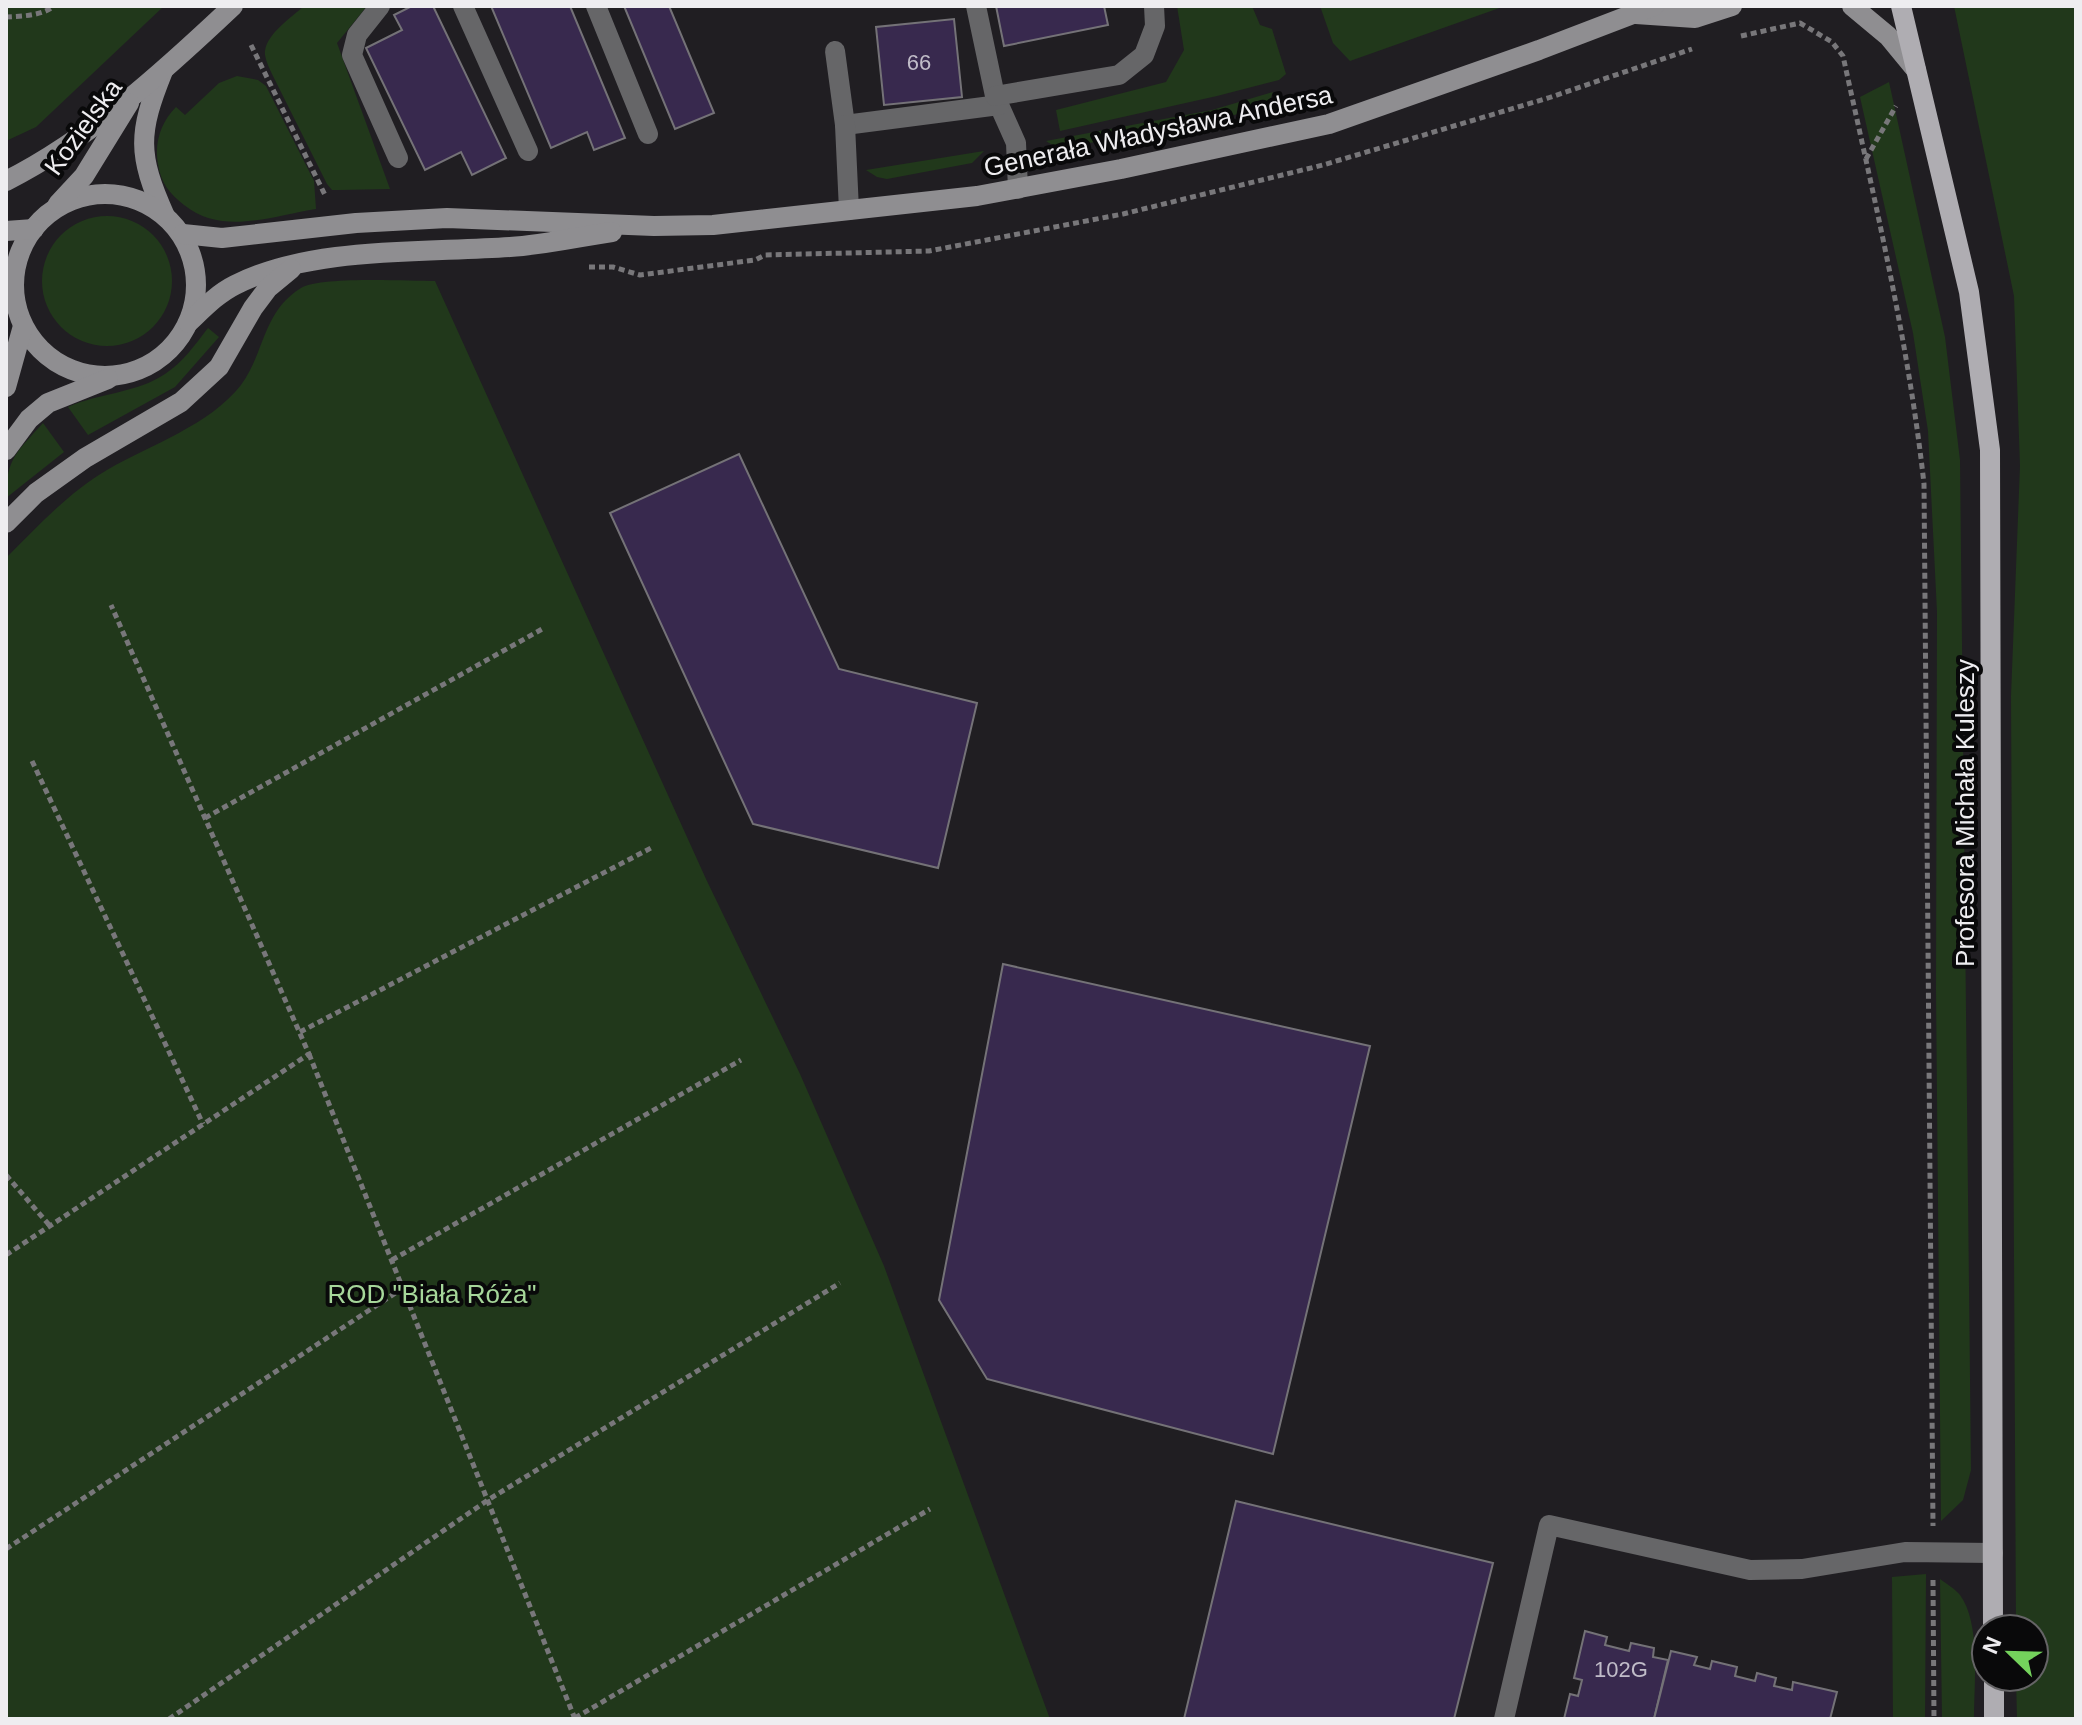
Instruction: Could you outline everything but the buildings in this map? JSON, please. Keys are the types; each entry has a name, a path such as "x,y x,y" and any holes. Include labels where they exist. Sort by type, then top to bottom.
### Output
{"main road":[{"name":"Profesora Michała Kuleszy","path":"1901,6 1969,292 1990,450 1993,1613"},
{"path":"1994,1693 1994,1719"}],"street":[{"name":"Kozielska","path":"40,222 84,176 135,92 163,71 233,6"},
{"path":"380,6 357,35 352,55 398,158"},
{"path":"463,6 528,151"},
{"path":"596,6 648,134"},
{"path":"976,6 997,101 1016,143 1018,189"},
{"path":"845,125 997,101 1119,75 1144,55 1155,26 1154,6"},
{"path":"1645,10 1695,18 1732,6"},
{"path":"1852,6 1888,36 1916,70"},
{"name":"Generała Władysława Andersa","path":"183,234 222,238 356,223 447,218 654,226 713,225 977,196 1329,124 1645,10"},
{"path":"835,51 845,125 849,210"},
{"name":"Kozielska","path":"163,71 144,130 143,158 165,217"},
{"path":"6,181 52,154 135,92"},
{"path":"6,231 40,222 75,200 106,194 138,200 165,217 183,234 191,250 195,295 188,323 175,343 159,359 138,370 48,403 29,419 6,450"},
{"path":"6,387 15,311 14,281 21,255 40,222"},
{"name":"Generała Władysława Andersa","path":"188,323 232,286 256,275 325,257 514,247 654,226"},
{"path":"6,523 36,493 85,458 181,402 219,367 268,288 297,264"},
{"path":"15,311 39,349 62,366 88,375 115,376"},
{"path":"1504,1719 1549,1525 1750,1570 1802,1569 1905,1552 1993,1553"}],"path":[{"path":"6,17 26,16 51,10 54,6"},
{"path":"1800,23 1832,42 1843,56 1890,270 1915,407 1924,484 1934,1719"},
{"path":"251,45 327,198"},
{"path":"1866,159 1916,70"},
{"path":"111,605 300,1032 575,1719 930,1509"},
{"path":"205,818 544,628"},
{"path":"32,761 203,1124"},
{"path":"300,1032 651,848"},
{"path":"6,1255 309,1054"},
{"path":"392,1260 741,1060"},
{"path":"6,1175 50,1226"},
{"path":"169,1719 488,1500 840,1283"},
{"path":"6,1549 403,1288"}],"green space":[{"path":"6,6 164,6 36,127 6,141"},
{"path":"304,6 367,6 337,43 390,189 332,190 271,72 265,55 268,41"},
{"path":"1177,6 1252,6 1260,25 1272,29 1286,74 1279,80 1217,96 1060,131 1056,110 1166,82 1184,50"},
{"path":"1320,6 1505,6 1350,61 1333,43"},
{"path":"1954,6 2076,6 2076,1719 2017,1719 2016,1693 2050,1693 2050,1613 2016,1613 2011,696 2020,466 2014,296"},
{"path":"237,76 258,80 266,86 314,181 316,209 248,221 215,220 184,205 166,187 157,156 158,141 166,119 176,107 185,115 219,83"},
{"path":"1889,82 1945,337 1960,460 1971,1470 1963,1500 1941,1521 1936,990 1937,612 1928,431 1913,333 1860,97"},
{"path":"1273,92 1269,102 1192,126 1057,148 1046,141 1212,110"},
{"path":"984,151 972,163 887,179 866,170"},
{"path":"107,216 132,221 153,235 167,256 172,281 167,306 153,327 132,341 107,346 82,341 61,327 47,306 42,281 47,256 61,235 82,221"},
{"name":"ROD \"Biała Róża\"","path":"345,281 435,281 706,879 800,1074 884,1266 1050,1719 6,1719 6,558 54,511 93,479 196,423 228,399 249,373 271,321 288,298 301,288"},
{"path":"208,328 219,337 175,387 88,435 68,407 130,389 165,374 188,353"},
{"path":"43,423 64,452 6,498 11,464 20,448"},
{"path":"1926,1574 1925,1719 1893,1719 1892,1577"},
{"path":"1940,1579 1960,1595 1967,1607 1970,1618 1970,1693 1974,1693 1974,1719 1942,1719"}]}
